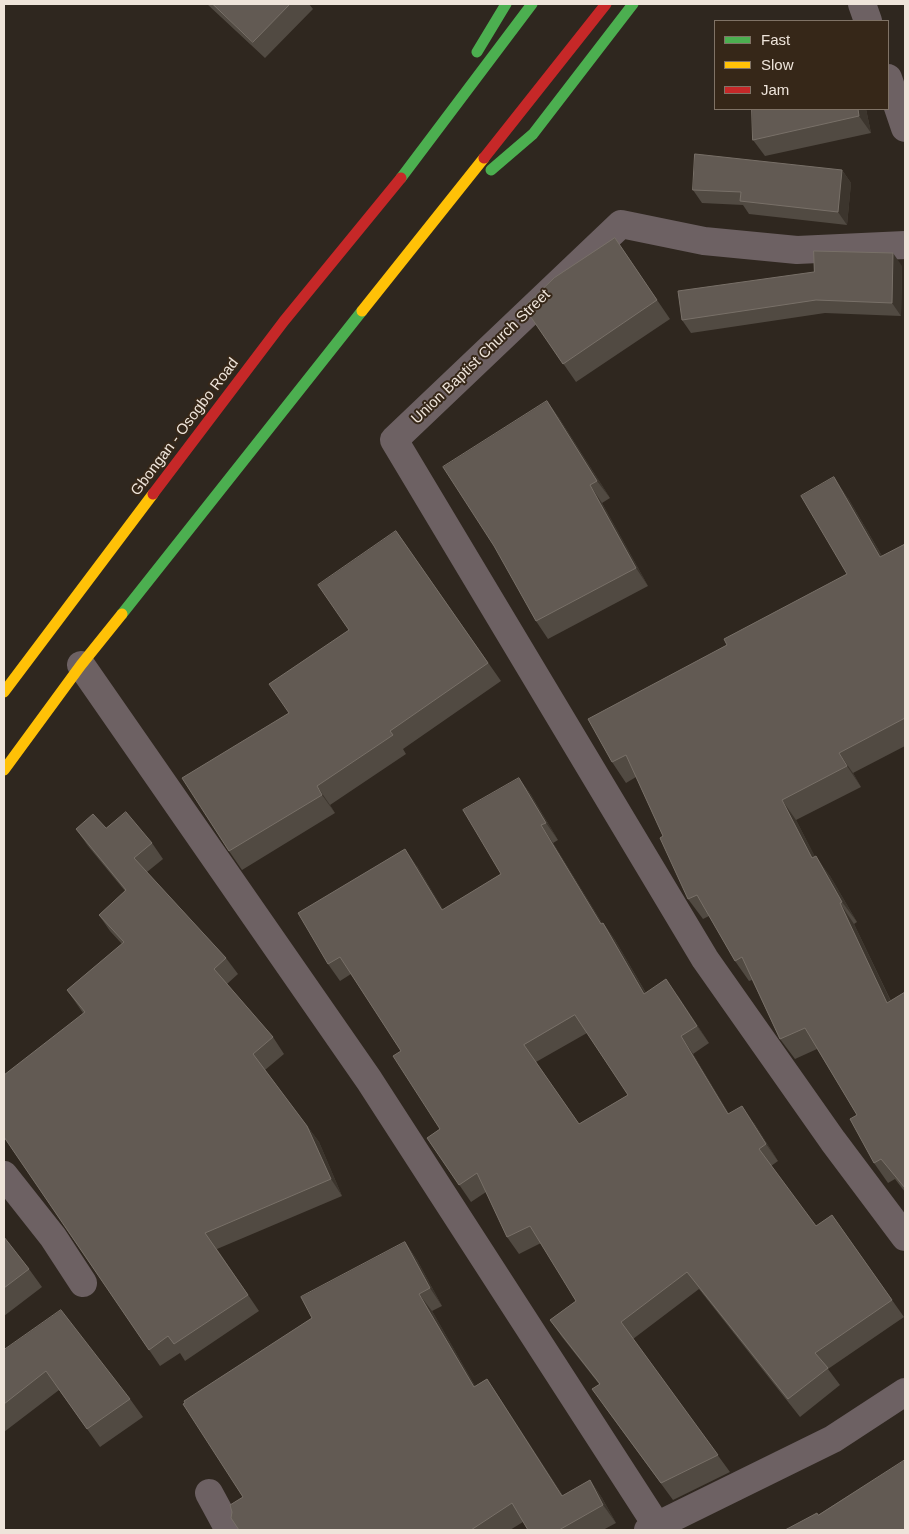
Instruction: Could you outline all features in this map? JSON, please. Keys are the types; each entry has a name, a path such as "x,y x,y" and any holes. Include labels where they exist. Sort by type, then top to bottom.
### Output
{"main road":[{"path":"471,61 506,4"},
{"path":"397,183 532,4"},
{"path":"4,770 81,665 606,4"},
{"path":"444,210 533,134 632,4"},
{"path":"397,183 456,85"},
{"name":"Gbongan - Osogbo Road","path":"4,692 284,321 397,183"}],"street":[{"path":"862,4 868,20"},
{"path":"889,81 905,128"},
{"name":"Union Baptist Church Street","path":"905,245 797,250 704,241 621,224 394,440 705,959 833,1141 905,1237"},
{"path":"81,665 369,1080 652,1528 833,1439 905,1392"},
{"path":"4,1175 53,1237 83,1282"},
{"path":"209,1493 229,1530"}],"building":[{"path":"213,4 290,4 253,42"},
{"path":"752,110 858,110 859,116 753,140"},
{"path":"695,154 842,170 838,212 740,201 741,192 693,190"},
{"path":"615,238 657,300 563,364 524,307 554,278"},
{"path":"814,251 893,253 892,303 816,300 682,320 678,291 814,272"},
{"path":"547,401 597,481 590,485 636,568 536,621 494,546 443,467"},
{"path":"834,477 880,557 905,544 905,718 839,753 847,766 782,800 812,858 816,856 842,902 840,903 887,1003 905,992 905,1188 881,1159 874,1163 850,1119 857,1115 805,1028 780,1039 742,957 735,961 697,895 688,899 660,838 663,836 626,755 612,762 588,719 727,645 724,639 847,574 801,496"},
{"path":"396,531 488,663 390,731 393,735 317,786 322,795 229,851 182,778 289,713 269,684 349,630 318,585"},
{"path":"519,778 546,823 541,825 601,924 603,923 644,994 666,979 697,1026 681,1036 728,1114 742,1106 766,1144 759,1149 816,1226 832,1215 892,1300 815,1353 828,1368 788,1399 687,1272 621,1322 718,1455 661,1483 592,1389 600,1384 550,1320 576,1301 530,1226 507,1237 477,1173 459,1185 427,1138 440,1129 393,1056 401,1051 340,957 328,964 298,913 405,849 442,910 501,874 463,810","holes":["575,1015 628,1095 579,1124 524,1045"]},
{"path":"126,812 152,843 134,858 226,958 214,969 273,1037 253,1054 307,1126 331,1179 205,1233 248,1295 174,1344 168,1336 149,1350 4,1137 4,1075 85,1012 67,990 124,942 99,915 126,890 76,829 93,814 106,828"},
{"path":"4,1237 29,1269 4,1288"},
{"path":"405,1242 430,1288 419,1294 474,1387 487,1379 562,1496 590,1480 603,1505 559,1530 528,1530 512,1503 471,1530 239,1530 231,1518 230,1505 243,1497 183,1404 185,1403 184,1401 312,1318 301,1297"},
{"path":"61,1310 130,1399 87,1429 46,1371 4,1404 4,1350"},
{"path":"905,1460 905,1530 785,1530 817,1513 818,1515"}],"traffic: fast":[{"path":"477,52 506,4"},
{"path":"401,178 532,4"},
{"path":"491,170 533,134 633,4"},
{"path":"122,614 362,311"}],"traffic: slow":[{"path":"362,311 484,158"},
{"path":"4,692 153,494"},
{"path":"4,770 81,665 122,614"}],"traffic: jam":[{"path":"484,158 606,4"},
{"path":"153,494 284,321 401,178"}]}
